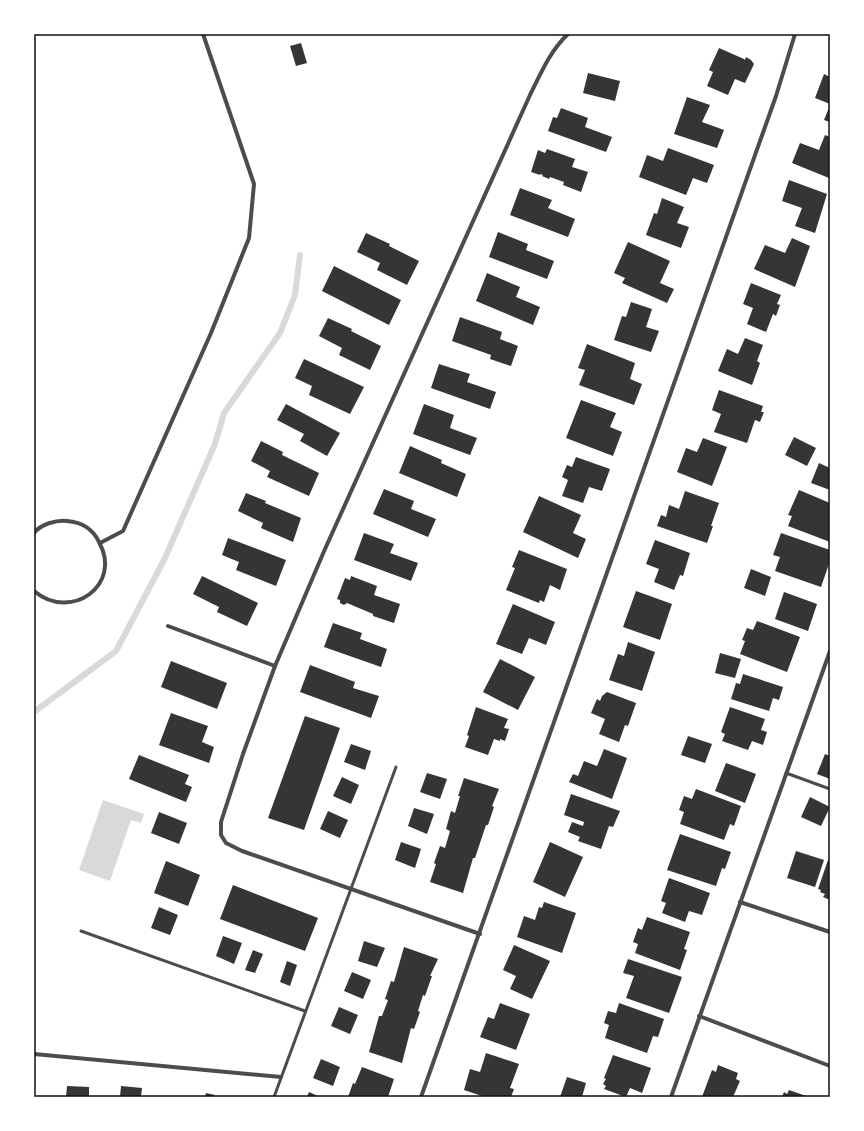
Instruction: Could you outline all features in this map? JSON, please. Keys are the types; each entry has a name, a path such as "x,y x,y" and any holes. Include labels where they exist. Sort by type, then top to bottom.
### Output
{"street":[{"path":"100,543 123,531 211,333 249,238 254,184 203,34"},
{"path":"480,934 242,851 226,843 221,835 221,822 243,754 275,666 325,549 530,95 547,61 559,42 568,34"},
{"path":"421,1097 774,104 795,34"},
{"path":"34,533 48,524 61,520 74,522 87,527 97,537 104,549 106,562 103,576 96,588 86,597 73,602 59,603 46,599 34,591"},
{"path":"168,626 275,666"},
{"path":"671,1097 830,651"},
{"path":"740,902 830,932"},
{"path":"699,1016 830,1066"},
{"path":"34,1054 281,1077"}],"lane":[{"path":"274,1097 396,767"},
{"path":"786,773 830,789"},
{"path":"81,931 305,1011"}],"shaded area":[{"path":"103,800 144,814 141,823 131,820 110,881 79,870"}],"building":[{"path":"301,43 307,63 296,66 290,46"},
{"path":"719,48 745,60 746,57 754,64 745,83 735,79 728,95 707,86 713,72 709,70"},
{"path":"588,73 620,81 615,101 583,93"},
{"path":"824,74 830,77 830,104 815,98"},
{"path":"687,97 710,105 702,122 724,130 717,148 674,134"},
{"path":"830,105 830,122 824,120"},
{"path":"561,108 588,118 585,127 612,137 606,152 548,131 553,117 557,118"},
{"path":"825,135 830,137 829,178 792,163 800,143 819,150"},
{"path":"668,148 714,165 707,183 693,178 686,195 639,177 647,155 663,161"},
{"path":"547,149 575,159 572,167 588,172 581,192 563,185 564,182 550,177 549,179 542,176 543,175 531,172 538,150 545,153"},
{"path":"789,180 827,194 815,233 795,226 802,208 782,201"},
{"path":"520,188 552,200 548,208 575,219 568,237 510,215"},
{"path":"662,198 684,207 677,223 689,227 681,248 646,235 654,213 657,214"},
{"path":"498,232 528,244 526,250 554,261 547,279 489,257"},
{"path":"366,233 390,244 389,246 419,261 407,285 377,270 380,263 357,252"},
{"path":"792,238 810,246 795,287 754,269 765,245 785,253"},
{"path":"628,242 670,261 660,283 674,289 667,303 622,283 625,278 614,273"},
{"path":"334,266 401,300 389,325 322,291"},
{"path":"487,273 520,287 516,297 540,307 533,325 476,301"},
{"path":"751,283 781,295 777,304 780,305 776,316 773,314 766,332 747,324 753,308 743,304"},
{"path":"631,302 652,309 646,327 659,331 651,352 614,340 622,316 626,317"},
{"path":"460,317 502,332 500,339 518,346 511,366 490,359 491,355 452,341"},
{"path":"328,318 352,329 351,331 381,346 370,370 339,355 342,348 319,336"},
{"path":"745,338 763,345 757,361 760,363 752,385 718,371 727,349 738,354"},
{"path":"587,344 635,363 630,379 642,384 634,405 579,385 585,370 578,368"},
{"path":"304,359 364,387 350,414 309,395 312,386 295,378"},
{"path":"439,364 470,374 467,382 496,392 490,409 431,388"},
{"path":"719,390 763,406 761,412 764,412 760,422 755,420 747,443 714,432 721,414 712,410"},
{"path":"581,400 616,413 610,427 622,432 613,456 566,438"},
{"path":"286,404 340,433 327,456 300,441 304,434 277,420"},
{"path":"424,404 454,415 450,428 477,438 470,455 413,434"},
{"path":"794,437 816,448 807,466 785,455"},
{"path":"703,438 727,447 712,486 677,472 686,448 697,452"},
{"path":"261,441 283,452 282,455 319,473 309,496 267,477 270,471 251,461"},
{"path":"410,446 442,460 441,463 466,474 457,497 399,473"},
{"path":"576,457 610,469 602,491 589,487 583,503 562,496 568,480 562,477 567,465 572,467"},
{"path":"819,463 830,468 830,490 811,483"},
{"path":"384,489 414,501 411,509 436,519 428,537 373,514"},
{"path":"799,490 830,503 830,542 788,526 792,516 788,515"},
{"path":"685,491 719,503 707,543 657,526 661,515 666,517 669,505 679,509"},
{"path":"246,493 266,501 265,503 301,518 293,542 261,528 263,523 238,511"},
{"path":"539,496 581,515 573,533 586,539 578,558 523,532"},
{"path":"364,533 394,544 390,553 418,563 411,581 354,560"},
{"path":"781,533 830,550 830,561 821,587 775,571 780,557 773,555"},
{"path":"228,538 286,560 276,586 236,570 239,562 222,555"},
{"path":"655,540 690,553 683,576 680,575 674,590 654,582 659,569 646,564"},
{"path":"519,550 567,569 560,590 550,585 544,602 540,600 539,603 506,590 515,568 512,567"},
{"path":"751,569 771,577 765,596 744,588"},
{"path":"202,576 258,603 247,626 217,612 219,607 193,594"},
{"path":"351,576 377,586 374,595 400,604 394,623 373,616 373,614 347,603 344,605 340,603 340,600 337,599 345,578 350,580"},
{"path":"636,591 672,604 660,640 623,627"},
{"path":"784,592 817,604 808,631 775,619"},
{"path":"513,604 555,622 546,645 529,638 522,654 496,644"},
{"path":"757,621 800,637 787,672 740,654 745,641 742,640 747,628 753,630"},
{"path":"333,623 362,633 360,639 387,649 381,667 324,647"},
{"path":"628,642 655,652 642,691 609,680 618,654 624,656"},
{"path":"720,653 741,659 735,678 715,673"},
{"path":"500,659 535,677 518,710 483,692"},
{"path":"171,661 227,683 217,709 161,687"},
{"path":"310,665 355,682 353,688 379,696 371,718 300,692"},
{"path":"743,674 783,687 779,700 773,698 769,711 731,699 736,683 740,684"},
{"path":"607,692 636,703 628,726 625,725 619,742 599,734 605,719 591,713 597,699 600,701 602,696"},
{"path":"476,707 508,719 504,728 509,729 505,741 494,739 488,755 465,747 469,736 467,735"},
{"path":"730,707 765,719 761,730 767,732 763,745 752,741 748,750 722,741 725,734 721,732"},
{"path":"171,713 208,726 202,742 214,747 209,763 159,745"},
{"path":"305,716 340,728 304,830 268,818"},
{"path":"688,736 712,744 705,763 681,755"},
{"path":"351,744 371,751 365,770 344,762"},
{"path":"604,749 627,758 612,799 569,782 573,774 578,776 584,761 597,766"},
{"path":"825,754 830,756 830,779 817,774"},
{"path":"139,755 189,775 185,784 192,787 186,802 129,779"},
{"path":"726,763 756,774 745,803 715,791"},
{"path":"427,773 447,779 440,799 420,792"},
{"path":"342,777 359,785 351,804 333,796"},
{"path":"464,778 499,789 492,806 494,807 488,825 486,825 475,858 473,858 463,893 430,882 436,864 434,863 440,846 445,848 450,831 446,829 451,811 455,813 460,796 458,796"},
{"path":"696,789 741,806 734,826 730,824 724,840 680,824 684,812 679,810 684,796 692,799"},
{"path":"571,794 620,811 613,827 609,826 601,849 578,841 580,837 568,832 572,822 583,826 584,822 564,815"},
{"path":"810,797 830,807 821,826 801,817"},
{"path":"414,808 434,814 427,834 408,826"},
{"path":"328,811 348,820 340,838 320,829"},
{"path":"159,812 187,823 179,844 151,833"},
{"path":"680,834 731,852 725,869 722,868 716,886 667,870"},
{"path":"401,842 421,849 415,868 395,860"},
{"path":"550,842 583,857 565,897 533,882"},
{"path":"796,851 824,860 815,887 787,878"},
{"path":"828,860 830,861 830,900 823,897 825,894 820,892 821,890 818,889"},
{"path":"166,861 200,875 188,906 154,893"},
{"path":"669,878 710,893 702,915 689,911 685,922 662,913 666,903 661,901"},
{"path":"233,885 318,918 305,951 220,919"},
{"path":"544,902 576,913 562,953 517,937 524,916 535,920 539,907 542,908"},
{"path":"159,907 178,915 170,935 151,928"},
{"path":"647,917 690,932 684,949 687,950 680,970 635,953 638,944 633,942 638,928 642,930"},
{"path":"223,936 242,943 234,964 216,956"},
{"path":"364,941 385,948 377,967 358,961"},
{"path":"514,945 550,961 532,999 510,989 516,976 503,970"},
{"path":"404,947 438,959 430,976 432,976 425,996 423,995 418,1011 420,1012 414,1029 411,1028 402,1063 369,1052 379,1016 382,1016 388,1000 385,999 391,981 394,982"},
{"path":"253,950 263,954 255,973 245,970"},
{"path":"628,959 682,977 669,1013 626,998 634,976 623,973"},
{"path":"287,961 297,965 290,986 280,982"},
{"path":"352,972 371,980 363,999 344,991"},
{"path":"500,1003 530,1014 516,1050 480,1037 488,1017 494,1019"},
{"path":"619,1003 664,1019 658,1037 653,1036 647,1053 605,1038 609,1025 604,1023 608,1011 616,1013"},
{"path":"339,1007 358,1015 350,1034 331,1026"},
{"path":"486,1053 519,1064 510,1088 514,1089 511,1097 485,1097 464,1090 470,1069 480,1072"},
{"path":"613,1055 651,1068 642,1093 630,1088 626,1097 604,1089 606,1086 603,1084 606,1079 604,1078"},
{"path":"321,1059 340,1067 333,1086 313,1078"},
{"path":"718,1065 738,1073 736,1079 740,1081 733,1097 702,1097 712,1070 716,1072"},
{"path":"362,1067 394,1079 388,1097 348,1097 353,1083 355,1084"},
{"path":"567,1077 586,1083 582,1097 560,1097"},
{"path":"67,1086 89,1087 89,1097 66,1097"},
{"path":"121,1086 142,1088 141,1097 120,1097"},
{"path":"789,1090 809,1097 782,1097 784,1092 787,1094"},
{"path":"309,1092 320,1097 307,1097"},
{"path":"206,1093 215,1095 215,1097 205,1097"}],"waterway":[{"path":"34,712 116,651 164,560 215,444 224,413 280,333 295,295 300,255"}]}
